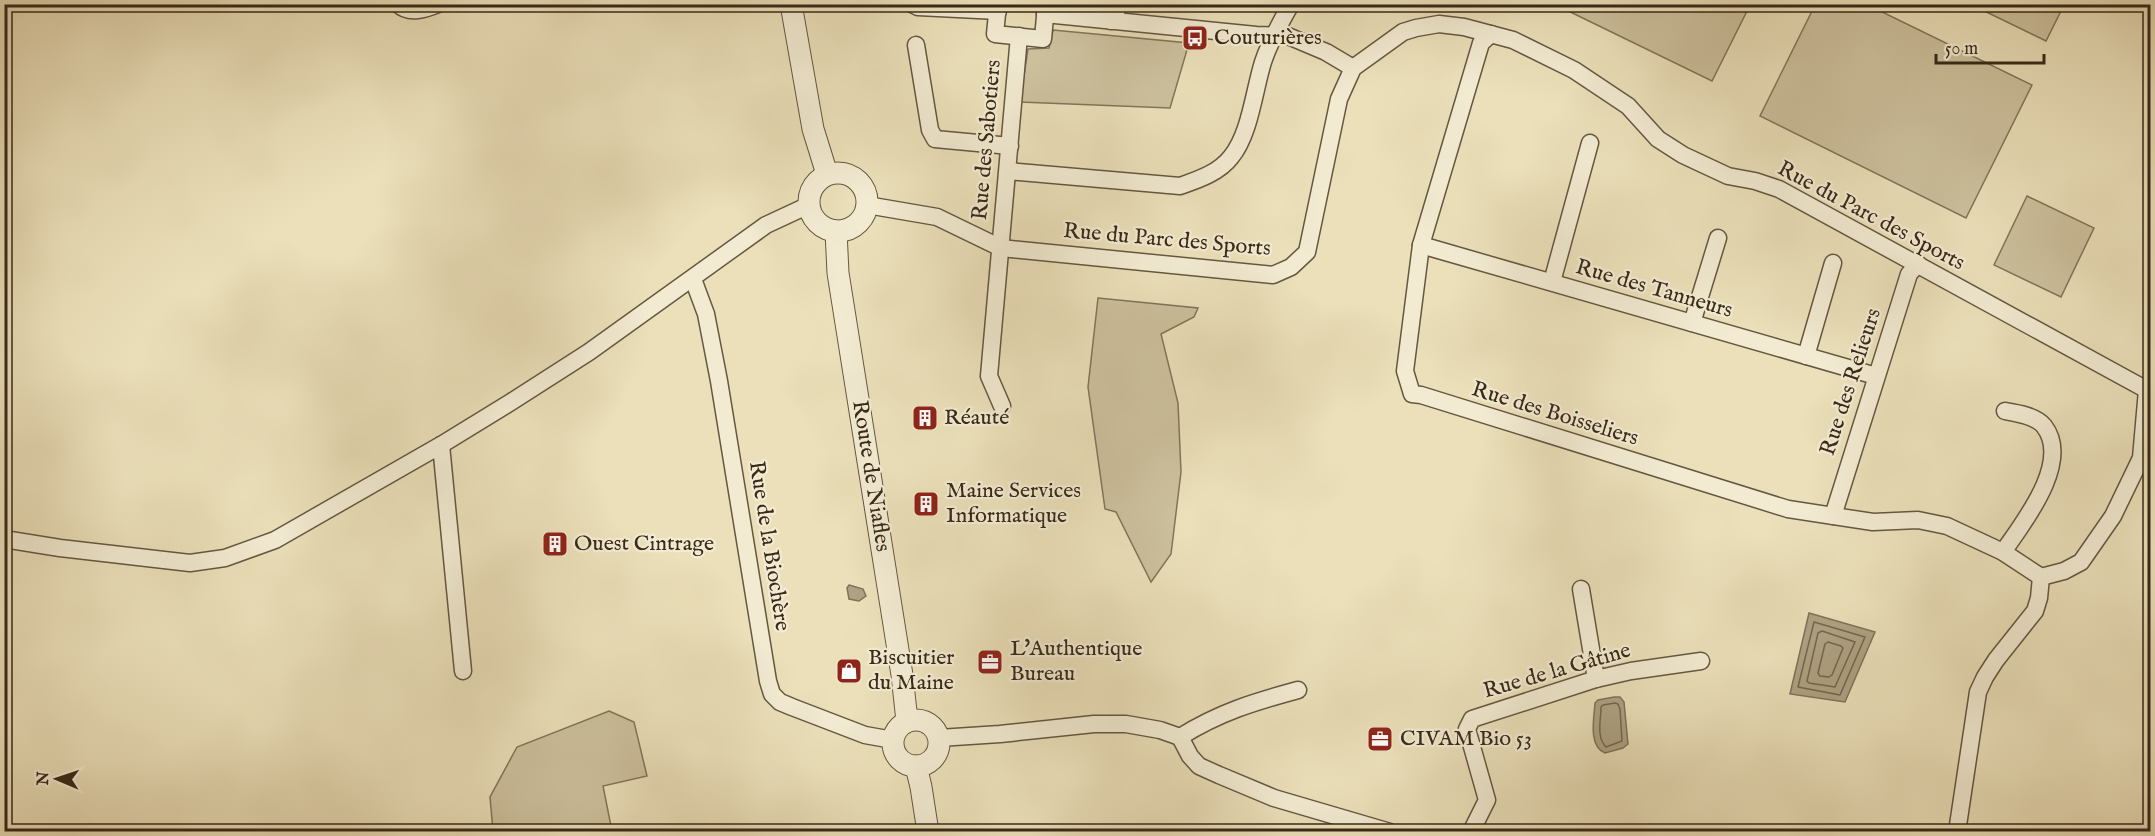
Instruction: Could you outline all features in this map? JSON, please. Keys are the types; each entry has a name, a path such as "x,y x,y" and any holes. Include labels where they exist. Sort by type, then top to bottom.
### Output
{"street":[{"path":"398,4 401,8 421,10 438,4"},
{"path":"791,4 813,129 827,174"},
{"path":"912,4 918,7 998,8 995,33 1043,39 1046,9 1111,21 1288,36 1326,51 1353,68"},
{"path":"1111,21 1120,4"},
{"path":"1008,171 1180,186 1204,177 1230,160 1240,145 1273,34 1291,4"},
{"name":"Rue du Parc des Sports","path":"867,205 937,217 1001,248 1273,275 1291,267 1307,252 1339,99 1353,68 1403,32 1439,24 1464,27 1513,40 1574,70 1628,106 1658,139 1683,155 1728,177 1755,181 1779,189 2149,390"},
{"name":"Rue des Boisseliers","path":"1491,34 1481,43 1421,245 1405,371 1412,394 1788,509 1873,522 1918,520 1947,526 2003,552 2041,577"},
{"name":"Rue des Sabotiers","path":"1002,406 989,376 1018,36"},
{"path":"916,45 930,130 935,139 1010,146"},
{"path":"1552,282 1590,143"},
{"path":"837,172 847,174 862,186 867,205 864,214 853,227 836,231 815,220 809,205 809,195 813,187 827,174 837,172"},
{"path":"4,538 60,548 190,563 225,558 274,540 441,445 589,352 766,225 809,205"},
{"name":"Route de Niafles","path":"836,231 838,273 903,675 907,721"},
{"path":"1692,323 1718,238"},
{"name":"Rue des Tanneurs","path":"1421,245 1876,376"},
{"path":"1806,356 1833,263"},
{"name":"Rue des Relieurs","path":"1833,516 1909,274 1918,264"},
{"name":"Rue de la Biochère","path":"693,279 706,315 719,381 772,694 780,702 802,711 865,735 892,740"},
{"path":"1957,831 1978,692 1996,660 2035,611 2041,577 2064,571 2081,561 2113,516 2141,458 2149,390"},
{"path":"2003,552 2043,490 2052,463 2051,443 2044,425 2028,416 2005,411"},
{"path":"441,445 463,670"},
{"path":"1581,590 1596,678"},
{"name":"Rue de la Gâtine","path":"1471,831 1486,800 1467,729 1472,719 1596,678 1701,661"},
{"path":"1180,737 1199,725 1241,706 1298,690"},
{"path":"914,719 933,726 939,738 940,745 935,757 923,765 916,766 901,761 896,755 892,740 897,729 907,721 914,719"},
{"path":"939,738 1094,724 1125,724 1160,730 1180,737 1190,756 1199,766 1219,775 1274,798 1390,831"},
{"path":"916,766 928,831"}],"shaded area":[{"path":"1750,4 1712,81 1556,5"},
{"path":"1815,5 1868,5 2032,85 1966,218 1760,116"},
{"path":"1972,5 2064,5 2046,41"},
{"path":"1053,30 1189,43 1170,108 1020,102 1028,49 1049,48"},
{"path":"2027,196 2094,228 2061,297 1994,265"},
{"path":"1098,298 1198,308 1194,317 1161,334 1178,403 1181,472 1171,554 1151,582 1116,512 1105,509 1088,387"},
{"path":"609,711 634,722 647,776 603,786 612,831 493,831 490,797 517,747"}],"water":[{"path":"849,585 863,589 866,596 859,601 849,599 847,588"},
{"path":"1809,613 1875,632 1845,702 1790,694"},
{"path":"1620,697 1624,702 1628,744 1623,748 1605,753 1596,744 1594,738 1595,703 1598,700"}],"place":[{"name":"Couturières","path":"1195,38"},
{"name":"Réauté","path":"925,418"},
{"name":"Maine Services Informatique","path":"926,504"},
{"name":"Ouest Cintrage","path":"555,544"},
{"name":"L'Authentique Bureau","path":"990,662"},
{"name":"Biscuitier du Maine","path":"849,671"},
{"name":"CIVAM Bio 53","path":"1380,739"}]}
